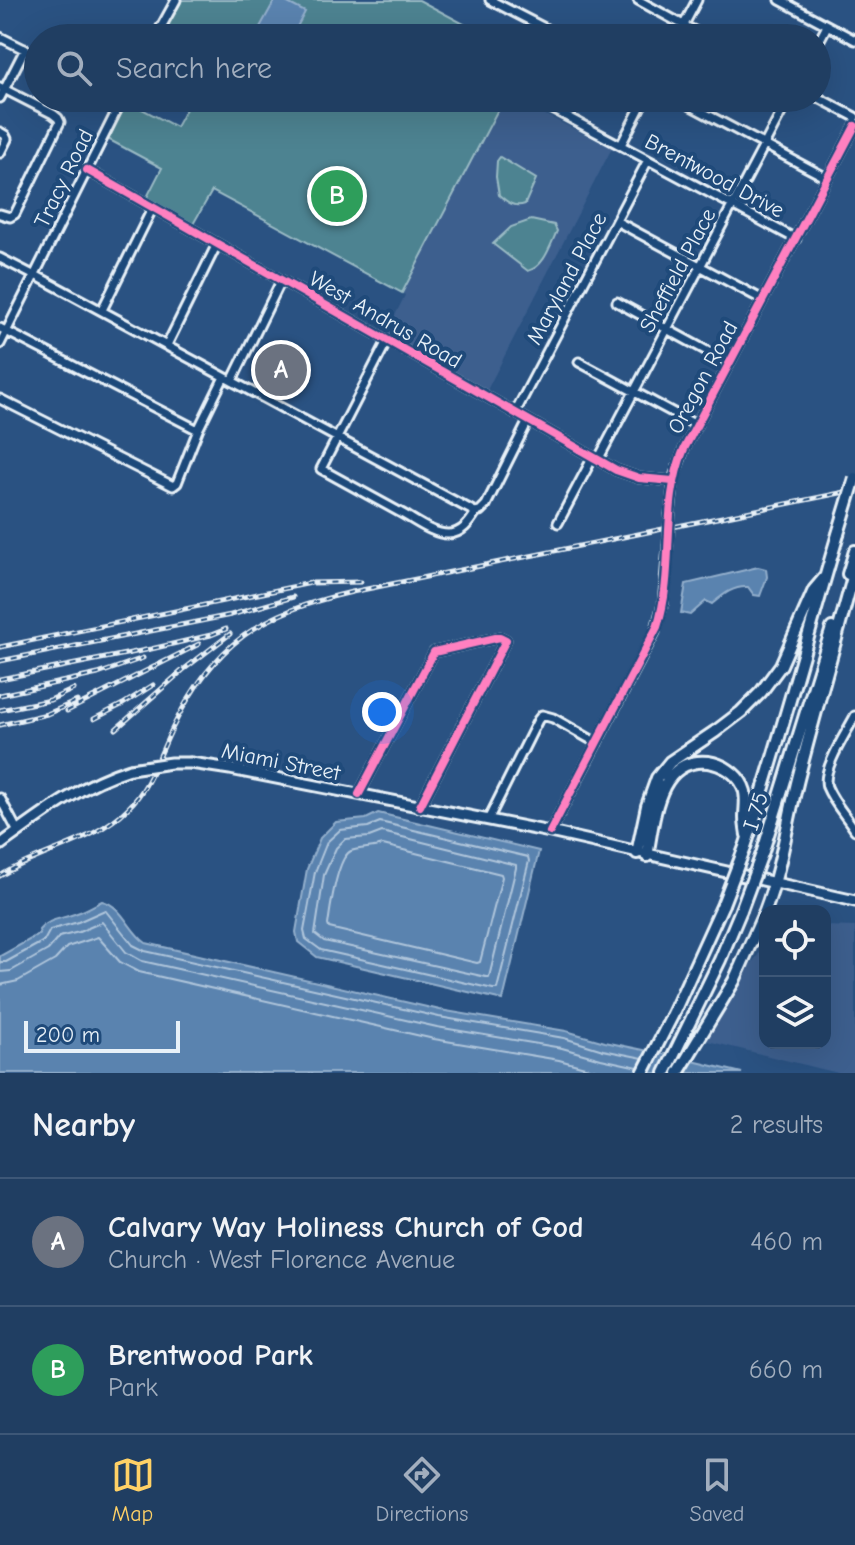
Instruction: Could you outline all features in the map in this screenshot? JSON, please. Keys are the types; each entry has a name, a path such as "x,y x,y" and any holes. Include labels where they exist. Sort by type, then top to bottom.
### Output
{"highway":[{"name":"I 75","path":"643,1073 723,904 746,842 855,478"},
{"name":"I 75","path":"665,1073 720,960 763,851 855,551"},
{"path":"767,905 775,884 804,755 855,570"},
{"path":"642,854 647,806 657,778 670,762 725,725 761,692 781,665 814,590 825,577"},
{"path":"642,854 664,785 675,771 699,762 721,765 733,772 743,785 746,842"},
{"path":"678,1073 739,972 759,925"}],"main road":[{"name":"Miami Street","path":"0,845 79,790 101,779 130,769 191,763 550,832 855,901"}],"street":[{"path":"163,24 176,0"},
{"path":"490,0 537,24"},
{"path":"638,0 682,24"},
{"path":"685,24 697,0"},
{"path":"780,0 823,24"},
{"path":"831,28 855,40"},
{"path":"0,37 24,49"},
{"path":"0,98 2,88 24,51"},
{"path":"2,88 24,99"},
{"path":"831,104 855,117"},
{"path":"0,214 10,217 15,214 60,122 49,112"},
{"name":"Tracy Road","path":"0,344 3,330 35,275 115,112"},
{"name":"Brentwood Drive","path":"559,112 796,239"},
{"path":"621,145 638,112"},
{"path":"702,112 827,178"},
{"name":"Sheffield Place","path":"558,523 634,392 782,112"},
{"name":"Oregon Road","path":"550,832 657,627 663,604 673,481 679,459 855,126"},
{"path":"0,132 7,139 0,153"},
{"name":"Maryland Place","path":"515,413 648,160"},
{"name":"West Andrus Road","path":"87,170 595,458 633,477 673,481"},
{"path":"102,310 153,207"},
{"path":"616,221 763,300"},
{"path":"167,345 217,244"},
{"path":"0,258 477,512"},
{"path":"232,381 281,281"},
{"path":"617,302 729,363"},
{"path":"3,330 198,430"},
{"path":"387,341 321,469 420,523 452,534 471,521 486,505 528,421"},
{"path":"579,362 696,425"},
{"path":"0,399 173,486 178,481 224,377"},
{"path":"359,794 434,652 500,637 506,640 420,806"},
{"path":"488,820 542,715 597,743"},
{"path":"855,716 829,767 826,781 855,830"},
{"path":"0,798 18,832"}],"shaded area":[{"path":"497,112 540,112 612,148 486,392 385,336 405,295 402,293"},
{"path":"831,926 855,927 855,1073 838,1073 703,1040 759,954 759,1049 831,1049"}],"green space":[{"path":"181,0 419,0 464,24 168,24"},
{"path":"118,112 148,112 176,127 184,112 497,112 402,293 212,191 192,226 145,201 162,168 104,137"},
{"path":"500,157 536,179 525,204 514,205 499,195 496,177"},
{"path":"531,220 554,225 557,231 542,261 528,271 493,244 511,227"}],"water":[{"path":"275,0 282,0 305,12 299,24 262,24"},
{"path":"758,567 766,569 767,577 760,596 754,595 748,587 738,588 712,604 706,601 690,615 681,613 686,584"},
{"path":"378,813 539,851 503,1000 317,957 298,942 296,932 307,869 320,838 336,822 366,819"},
{"path":"102,901 115,908 146,943 440,1010 566,1031 742,1073 0,1073 0,956 40,934 39,930 47,923"}],"railway":[{"path":"0,876 99,830 128,808 148,781 172,729 205,674 223,653 244,636 291,610 352,592 855,490"},
{"path":"0,647 311,583 361,582"},
{"path":"0,661 231,615 293,597"},
{"path":"0,679 151,649 226,629"},
{"path":"116,729 183,670 230,634"},
{"path":"67,711 199,644"},
{"path":"0,695 98,674 143,658"},
{"path":"94,719 153,685"},
{"path":"0,710 50,700 74,689"},
{"path":"0,725 47,714 77,701"}],"cycle path":[{"path":"550,832 657,627 666,583 672,492 684,449 855,126"},
{"path":"87,170 616,470 639,478 673,481"},
{"path":"359,794 434,652 500,637 506,640 420,806"}],"place":[{"name":"Brentwood Park","path":"337,196"},
{"name":"Calvary Way Holiness Church of God","path":"281,370"}]}
